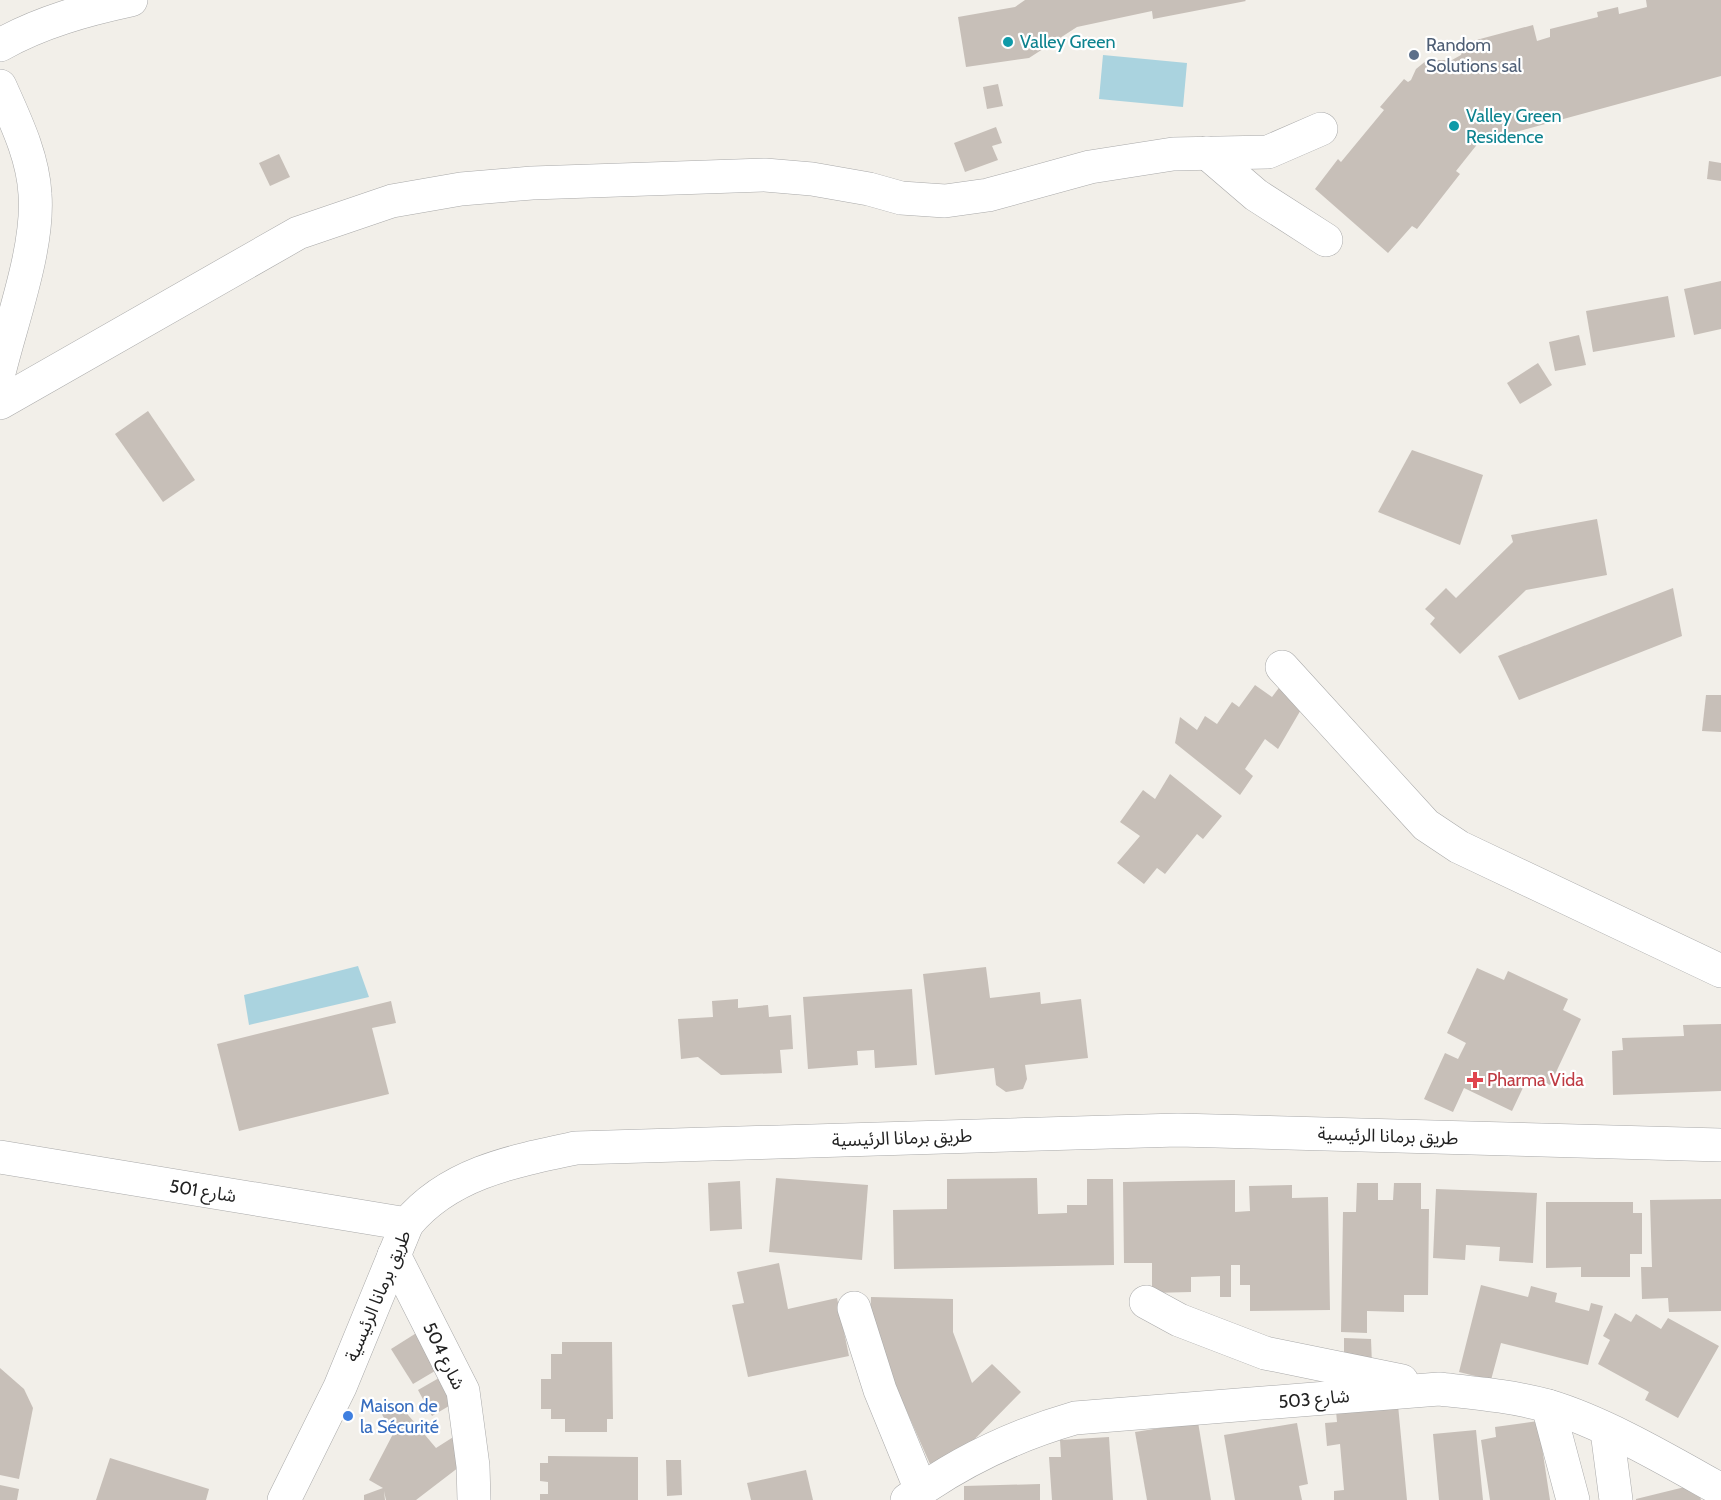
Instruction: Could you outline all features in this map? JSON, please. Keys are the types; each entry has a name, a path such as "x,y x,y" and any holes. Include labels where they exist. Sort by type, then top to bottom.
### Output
{"street":[{"path":"0,45 26,31 85,10 131,0"},
{"path":"0,86 25,142 35,193 34,232 0,369"},
{"path":"0,402 298,233 392,201 461,189 532,183 765,175 812,179 869,189 901,198 945,201 988,195 1090,167 1173,154 1268,152 1321,129"},
{"path":"1207,153 1256,195 1326,240"},
{"path":"1282,667 1426,825 1459,847 1721,971"},
{"name":"طريق برمانا الرئيسية","path":"284,1500 340,1387 407,1224 424,1204 474,1174 526,1159 576,1148 1178,1130 1721,1145"},
{"name":"شارع 501","path":"0,1157 407,1224"},
{"name":"شارع 504","path":"394,1255 463,1391 473,1466 474,1500"},
{"path":"1146,1302 1179,1320 1265,1353 1439,1389"},
{"path":"854,1308 914,1495"},
{"name":"شارع 503","path":"914,1495 1028,1432 1075,1418 1439,1389 1498,1396 1548,1406 1607,1431 1721,1490"},
{"path":"1548,1406 1573,1500"},
{"path":"1607,1431 1616,1500"}],"water":[{"path":"1103,55 1187,63 1183,107 1099,99"},
{"path":"358,966 369,997 249,1025 244,995"}],"building":[{"name":"Valley Green","path":"1025,0 1246,1 1153,19 1152,11 1077,27 1029,58 966,67 958,17 1015,7"},
{"name":"Valley Green Residence","path":"1646,0 1721,0 1721,76 1479,142 1456,171 1460,174 1417,229 1412,226 1388,253 1315,189 1338,159 1341,162 1384,110 1380,107 1404,79 1408,82 1411,80 1416,69 1427,60 1452,60 1461,55 1465,43 1533,25 1537,41 1550,37 1550,29 1598,17 1597,12 1618,7 1619,14 1647,7"},
{"path":"998,84 1003,106 987,109 983,87"},
{"path":"996,127 1002,143 992,146 998,160 965,172 954,143"},
{"path":"279,154 290,177 270,186 259,163"},
{"path":"1709,161 1721,163 1721,181 1707,179"},
{"path":"1721,281 1721,329 1694,335 1684,289"},
{"path":"1668,296 1675,337 1593,352 1586,311"},
{"path":"1579,335 1586,365 1555,371 1549,342"},
{"path":"1538,363 1552,385 1520,404 1507,383"},
{"path":"148,411 195,480 163,502 115,434"},
{"path":"1412,450 1483,475 1460,545 1378,512"},
{"path":"1597,519 1607,575 1526,590 1460,654 1430,624 1435,618 1425,609 1446,588 1456,598 1513,542 1511,535"},
{"path":"1673,588 1682,636 1519,700 1498,656"},
{"path":"1255,685 1272,697 1281,685 1306,701 1278,749 1265,739 1245,769 1253,776 1240,795 1175,743 1180,717 1197,730 1205,716 1217,724 1232,702 1239,707"},
{"path":"1706,695 1721,695 1721,732 1702,731"},
{"path":"1170,774 1222,816 1203,839 1197,834 1165,874 1157,868 1144,884 1117,863 1140,836 1120,822 1143,790 1155,799"},
{"path":"986,967 990,998 1040,992 1041,1004 1081,999 1088,1058 1025,1065 1027,1079 1023,1089 1006,1092 996,1085 994,1068 935,1075 923,974"},
{"path":"1477,968 1504,980 1508,971 1568,999 1563,1010 1581,1019 1550,1085 1529,1075 1512,1111 1464,1088 1453,1112 1424,1099 1445,1053 1458,1059 1466,1043 1447,1033"},
{"path":"912,989 917,1065 875,1068 874,1050 857,1051 858,1065 808,1069 803,997"},
{"path":"738,999 738,1008 768,1005 769,1017 791,1015 793,1049 780,1050 782,1073 721,1075 698,1057 681,1059 678,1019 713,1017 712,1001"},
{"path":"391,1001 396,1023 372,1028 389,1094 239,1131 217,1044"},
{"path":"1721,1024 1721,1091 1613,1095 1612,1051 1623,1050 1622,1038 1684,1036 1683,1025"},
{"path":"776,1178 868,1185 862,1260 769,1252"},
{"path":"1037,1178 1038,1214 1067,1213 1067,1205 1087,1205 1087,1179 1113,1179 1114,1265 894,1269 893,1210 947,1209 947,1179"},
{"path":"1235,1180 1235,1212 1250,1211 1249,1186 1292,1185 1292,1198 1328,1197 1330,1310 1250,1311 1250,1285 1240,1285 1240,1265 1231,1265 1231,1297 1220,1297 1220,1276 1191,1277 1191,1292 1152,1293 1152,1263 1124,1263 1123,1182"},
{"path":"740,1181 742,1229 710,1231 708,1183"},
{"path":"1357,1183 1378,1183 1378,1200 1393,1200 1394,1183 1421,1183 1421,1209 1429,1209 1428,1295 1404,1295 1404,1312 1367,1311 1367,1333 1341,1332 1343,1212 1356,1212"},
{"path":"1436,1189 1537,1193 1533,1263 1499,1261 1500,1247 1466,1245 1465,1260 1433,1258"},
{"path":"1721,1199 1721,1311 1669,1312 1668,1298 1642,1299 1641,1267 1652,1267 1650,1200"},
{"path":"1546,1202 1633,1202 1633,1213 1642,1213 1642,1254 1630,1254 1630,1277 1581,1277 1581,1267 1546,1268"},
{"path":"779,1263 788,1309 837,1298 849,1356 748,1377 732,1305 744,1303 737,1272"},
{"path":"1481,1285 1528,1297 1531,1286 1557,1293 1555,1302 1589,1311 1591,1303 1603,1306 1588,1365 1501,1343 1491,1380 1459,1372"},
{"path":"871,1297 953,1299 953,1332 972,1383 992,1364 1021,1392 965,1449 930,1464 870,1328"},
{"path":"1615,1313 1631,1322 1636,1314 1661,1329 1668,1318 1719,1346 1678,1418 1645,1400 1649,1392 1598,1364 1610,1340 1603,1336"},
{"path":"418,1332 440,1368 413,1384 391,1349"},
{"path":"1344,1338 1371,1339 1372,1365 1344,1364"},
{"path":"562,1342 612,1342 613,1419 607,1419 607,1432 565,1432 565,1419 551,1419 551,1409 541,1409 541,1379 551,1379 551,1354 562,1354"},
{"path":"0,1368 24,1389 33,1408 19,1479 0,1475"},
{"path":"439,1378 454,1403 432,1416 418,1390"},
{"path":"398,1403 436,1448 458,1434 463,1464 416,1500 386,1500 384,1491 385,1500 364,1500 364,1495 383,1488 369,1480 393,1434 380,1411"},
{"path":"1398,1405 1407,1500 1334,1500 1334,1491 1344,1490 1340,1444 1327,1446 1325,1423 1337,1422 1336,1411"},
{"path":"1538,1421 1550,1500 1490,1500 1481,1440 1496,1437 1495,1427"},
{"path":"1198,1422 1211,1500 1147,1500 1135,1432"},
{"path":"1297,1423 1308,1484 1299,1486 1302,1500 1235,1500 1224,1435"},
{"path":"1476,1430 1483,1500 1439,1500 1433,1434"},
{"path":"1109,1437 1113,1500 1052,1500 1049,1457 1061,1457 1060,1440"},
{"path":"548,1456 638,1457 638,1500 540,1500 540,1494 548,1494 548,1482 540,1481 540,1463 548,1463"},
{"path":"110,1458 209,1489 206,1500 96,1500"},
{"path":"666,1460 681,1460 682,1495 667,1496"},
{"path":"806,1470 813,1500 751,1500 747,1483"},
{"path":"1040,1484 1040,1500 964,1500 964,1486"},
{"path":"1697,1484 1701,1500 1636,1500 1636,1499"},
{"path":"0,1485 19,1489 17,1500 0,1500"}],"place":[{"name":"Valley Green","path":"1008,42"},
{"name":"Random Solutions sal","path":"1414,55"},
{"name":"Valley Green Residence","path":"1454,126"},
{"name":"Pharma Vida","path":"1475,1080"},
{"name":"Maison de la Sécurité","path":"348,1416"}]}
